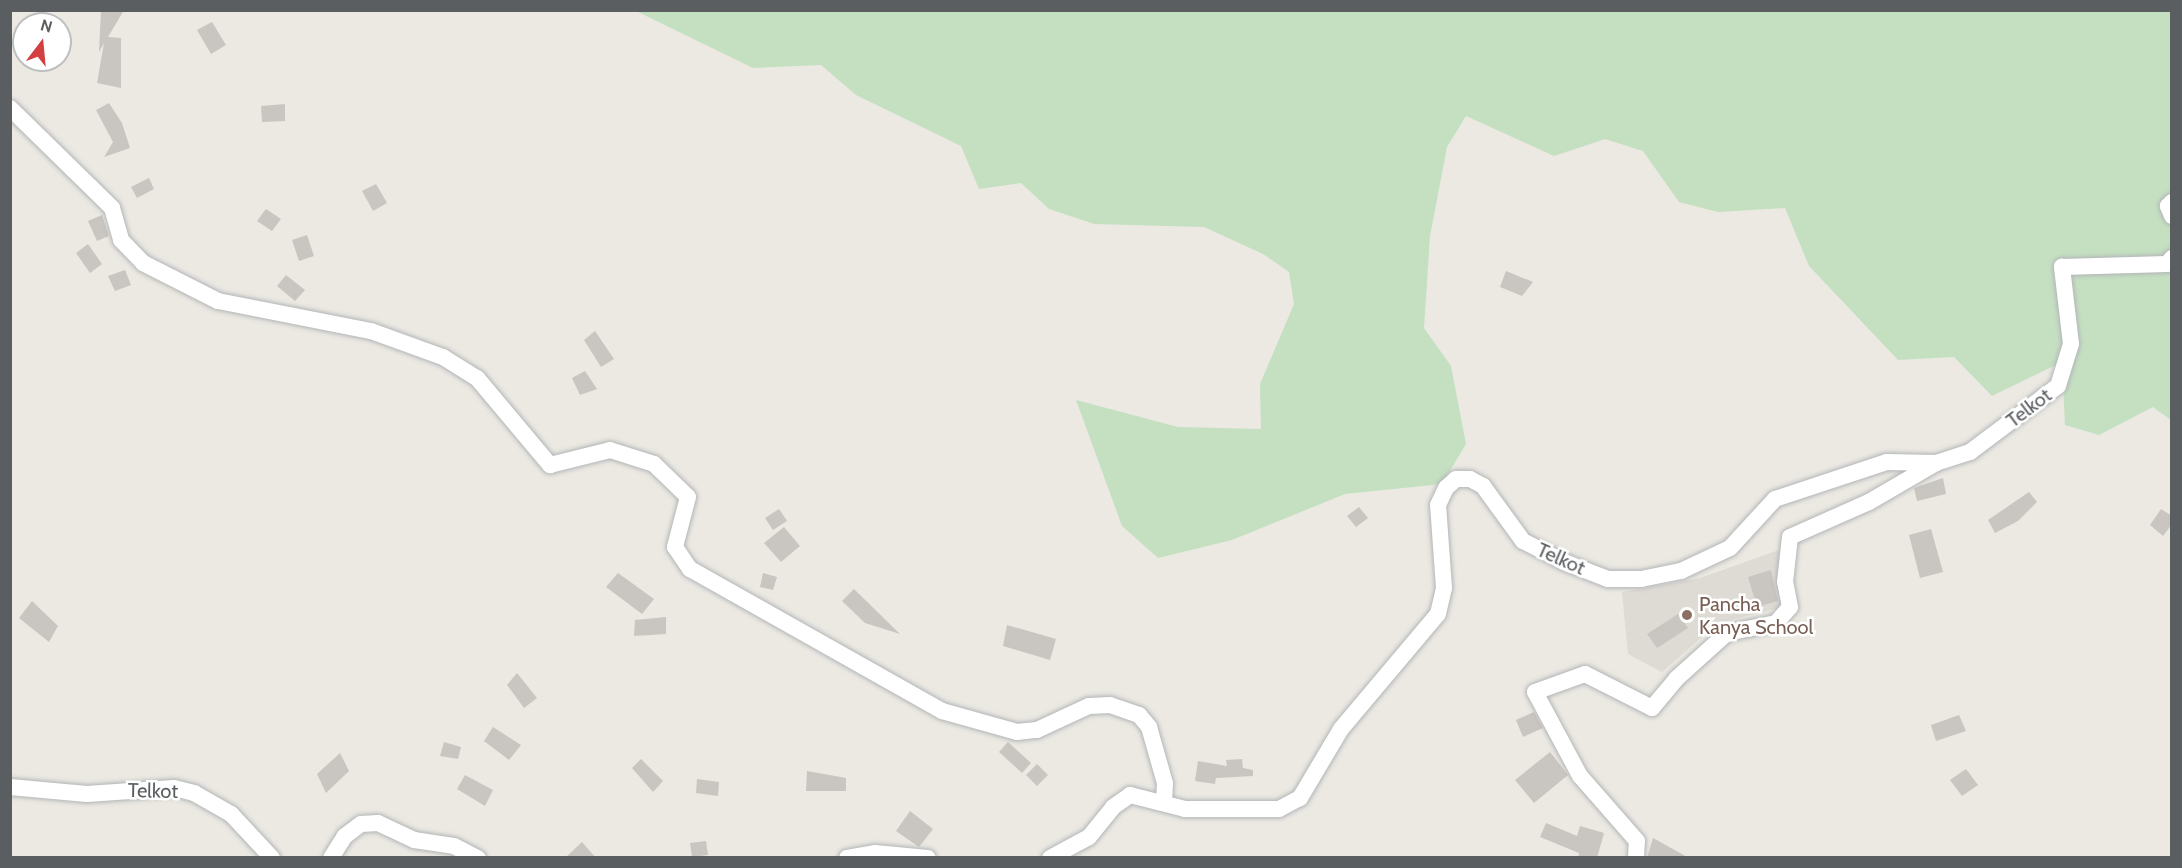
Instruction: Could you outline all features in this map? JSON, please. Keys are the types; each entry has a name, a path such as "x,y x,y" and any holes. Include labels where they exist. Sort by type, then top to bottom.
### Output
{"street":[{"path":"10,108 112,208 121,240 143,264 218,301 371,331 443,357 477,378 550,465 610,450 654,464 688,497 675,547 690,569 942,711 1017,732 1037,730 1089,706 1110,705 1139,715 1149,727 1156,750 1165,783 1164,803"},
{"path":"2172,202 2168,206 2172,216"},
{"name":"Telkot","path":"1050,858 1089,837 1120,799 1142,795 1185,809 1265,810 1291,805 1300,798 1341,729 1438,614 1444,588 1438,506 1446,488 1456,479 1470,479 1483,486 1522,541 1608,579 1641,579 1681,571 1730,548 1774,499 1887,462 1936,463 1970,452 2058,386 2071,344 2062,267 2167,264 2172,258"},
{"path":"1636,858 1637,841 1580,776 1535,692 1585,674 1652,708 1676,679 1727,633 1776,623 1790,607 1785,582 1790,537 1869,502 1936,463"},
{"name":"Telkot","path":"10,787 87,794 174,788 194,793 231,814 272,858"},
{"path":"332,858 345,836 360,824 378,824 414,840 454,846 478,858"},
{"path":"847,858 875,853 928,858"}],"shaded area":[{"name":"Pancha Kanya School","path":"1779,550 1783,607 1718,623 1662,672 1628,654 1622,592 1700,578"}],"green space":[{"path":"636,11 2171,11 2171,420 2153,407 2099,435 2065,425 2062,362 1992,396 1954,357 1898,360 1809,266 1785,208 1718,212 1679,202 1643,151 1605,139 1554,156 1466,116 1447,147 1430,236 1424,328 1451,366 1466,444 1442,484 1345,494 1232,540 1158,558 1122,526 1076,400 1178,427 1261,429 1260,384 1294,304 1289,272 1263,254 1204,227 1094,224 1049,209 1021,183 979,189 961,146 856,95 821,65 753,68"}],"building":[{"path":"101,10 124,10 108,37 121,38 121,88 97,83 104,43 99,52"},
{"path":"212,22 226,45 211,54 197,30"},
{"path":"109,103 122,123 130,148 104,157 113,142 96,110"},
{"path":"285,104 285,121 262,122 261,106"},
{"path":"149,178 154,189 137,198 131,187"},
{"path":"376,184 387,203 373,211 362,191"},
{"path":"266,209 281,219 272,231 257,221"},
{"path":"102,215 109,236 97,241 88,221"},
{"path":"307,235 314,256 299,261 292,240"},
{"path":"88,244 102,264 90,273 76,253"},
{"path":"125,270 131,285 115,291 108,276"},
{"path":"1506,271 1533,282 1522,296 1500,287"},
{"path":"286,275 305,290 295,301 277,286"},
{"path":"595,331 614,359 601,367 584,340"},
{"path":"585,371 597,389 580,395 572,378"},
{"path":"1943,478 1946,494 1917,501 1914,488"},
{"path":"2029,492 2037,502 2018,521 1995,533 1988,520"},
{"path":"1359,507 1368,518 1356,527 1347,516"},
{"path":"779,509 787,521 773,530 765,518"},
{"path":"2161,509 2172,516 2172,524 2163,536 2150,525"},
{"path":"784,527 800,546 781,562 764,543"},
{"path":"1931,529 1943,572 1920,578 1909,535"},
{"path":"1771,570 1778,601 1757,607 1748,577"},
{"path":"618,573 654,599 642,614 606,587"},
{"path":"763,573 777,577 773,590 760,587"},
{"path":"854,589 900,634 865,623 842,601"},
{"path":"32,601 58,626 49,642 19,618"},
{"path":"1678,614 1688,628 1657,648 1647,634"},
{"path":"666,617 666,634 634,636 635,620"},
{"path":"1007,625 1056,639 1050,660 1003,646"},
{"path":"517,673 537,698 524,708 507,685"},
{"path":"1534,712 1543,728 1523,737 1516,720"},
{"path":"1959,715 1966,731 1936,741 1931,725"},
{"path":"493,727 521,745 509,760 484,741"},
{"path":"444,742 461,747 458,759 440,756"},
{"path":"1008,742 1031,763 1022,773 999,752"},
{"path":"1550,752 1568,775 1534,803 1515,780"},
{"path":"340,753 349,771 326,793 317,774"},
{"path":"641,759 663,781 653,792 632,768"},
{"path":"1242,759 1243,768 1253,770 1253,776 1216,778 1215,784 1195,781 1198,761 1227,766 1226,760"},
{"path":"1037,764 1048,775 1037,786 1026,775"},
{"path":"1966,769 1978,785 1962,796 1950,780"},
{"path":"807,771 846,778 846,791 806,791"},
{"path":"465,775 493,790 485,806 457,789"},
{"path":"697,779 719,782 718,796 696,793"},
{"path":"910,811 933,829 919,847 896,831"},
{"path":"1546,823 1577,836 1580,826 1604,833 1597,858 1578,858 1579,853 1540,837"},
{"path":"1653,838 1689,858 1647,858"},
{"path":"706,841 708,855 692,857 690,843"},
{"path":"582,842 596,858 565,858"}],"place":[{"name":"Pancha Kanya School","path":"1687,615"}]}
